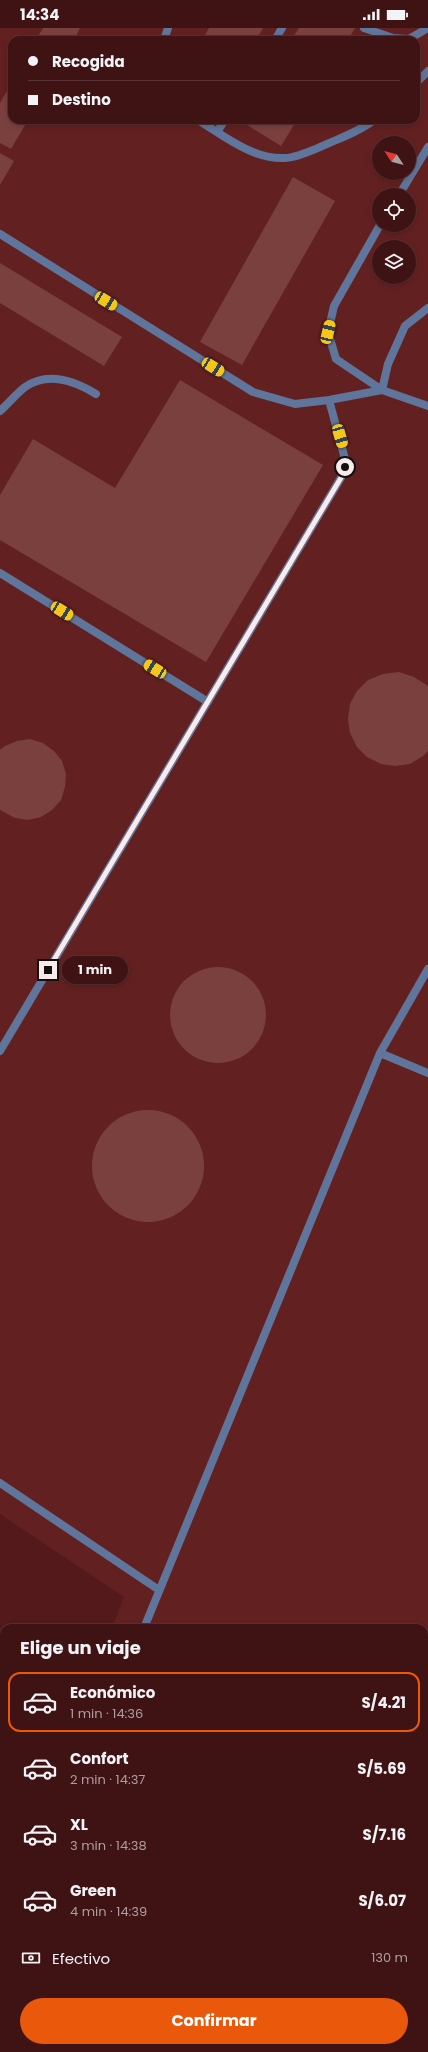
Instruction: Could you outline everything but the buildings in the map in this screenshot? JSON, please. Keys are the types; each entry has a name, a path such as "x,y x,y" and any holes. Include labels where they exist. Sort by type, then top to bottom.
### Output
{"lane":[{"path":"364,28 387,36"},
{"path":"414,36 428,28"},
{"path":"420,79 428,71"},
{"path":"204,124 244,148 263,157 285,158 343,137 364,128 369,124"},
{"path":"217,132 222,124"},
{"path":"403,188 428,147"},
{"path":"376,232 334,306 328,332 336,359 382,390 428,406"},
{"path":"0,234 253,392 295,404 329,400 382,390"},
{"path":"382,390 388,364 405,326 428,308"},
{"path":"0,411 26,387 50,378 78,383 96,394"},
{"path":"0,1051 342,476 346,459 329,400"},
{"path":"0,573 208,702"},
{"path":"146,1624 380,1053 428,969"},
{"path":"380,1053 428,1073"},
{"path":"0,1483 159,1590"}],"shaded area":[{"path":"0,28 428,28 428,1624 114,1624 124,1597 0,1514"}],"route":[{"path":"48,970 342,476 345,467"}]}
